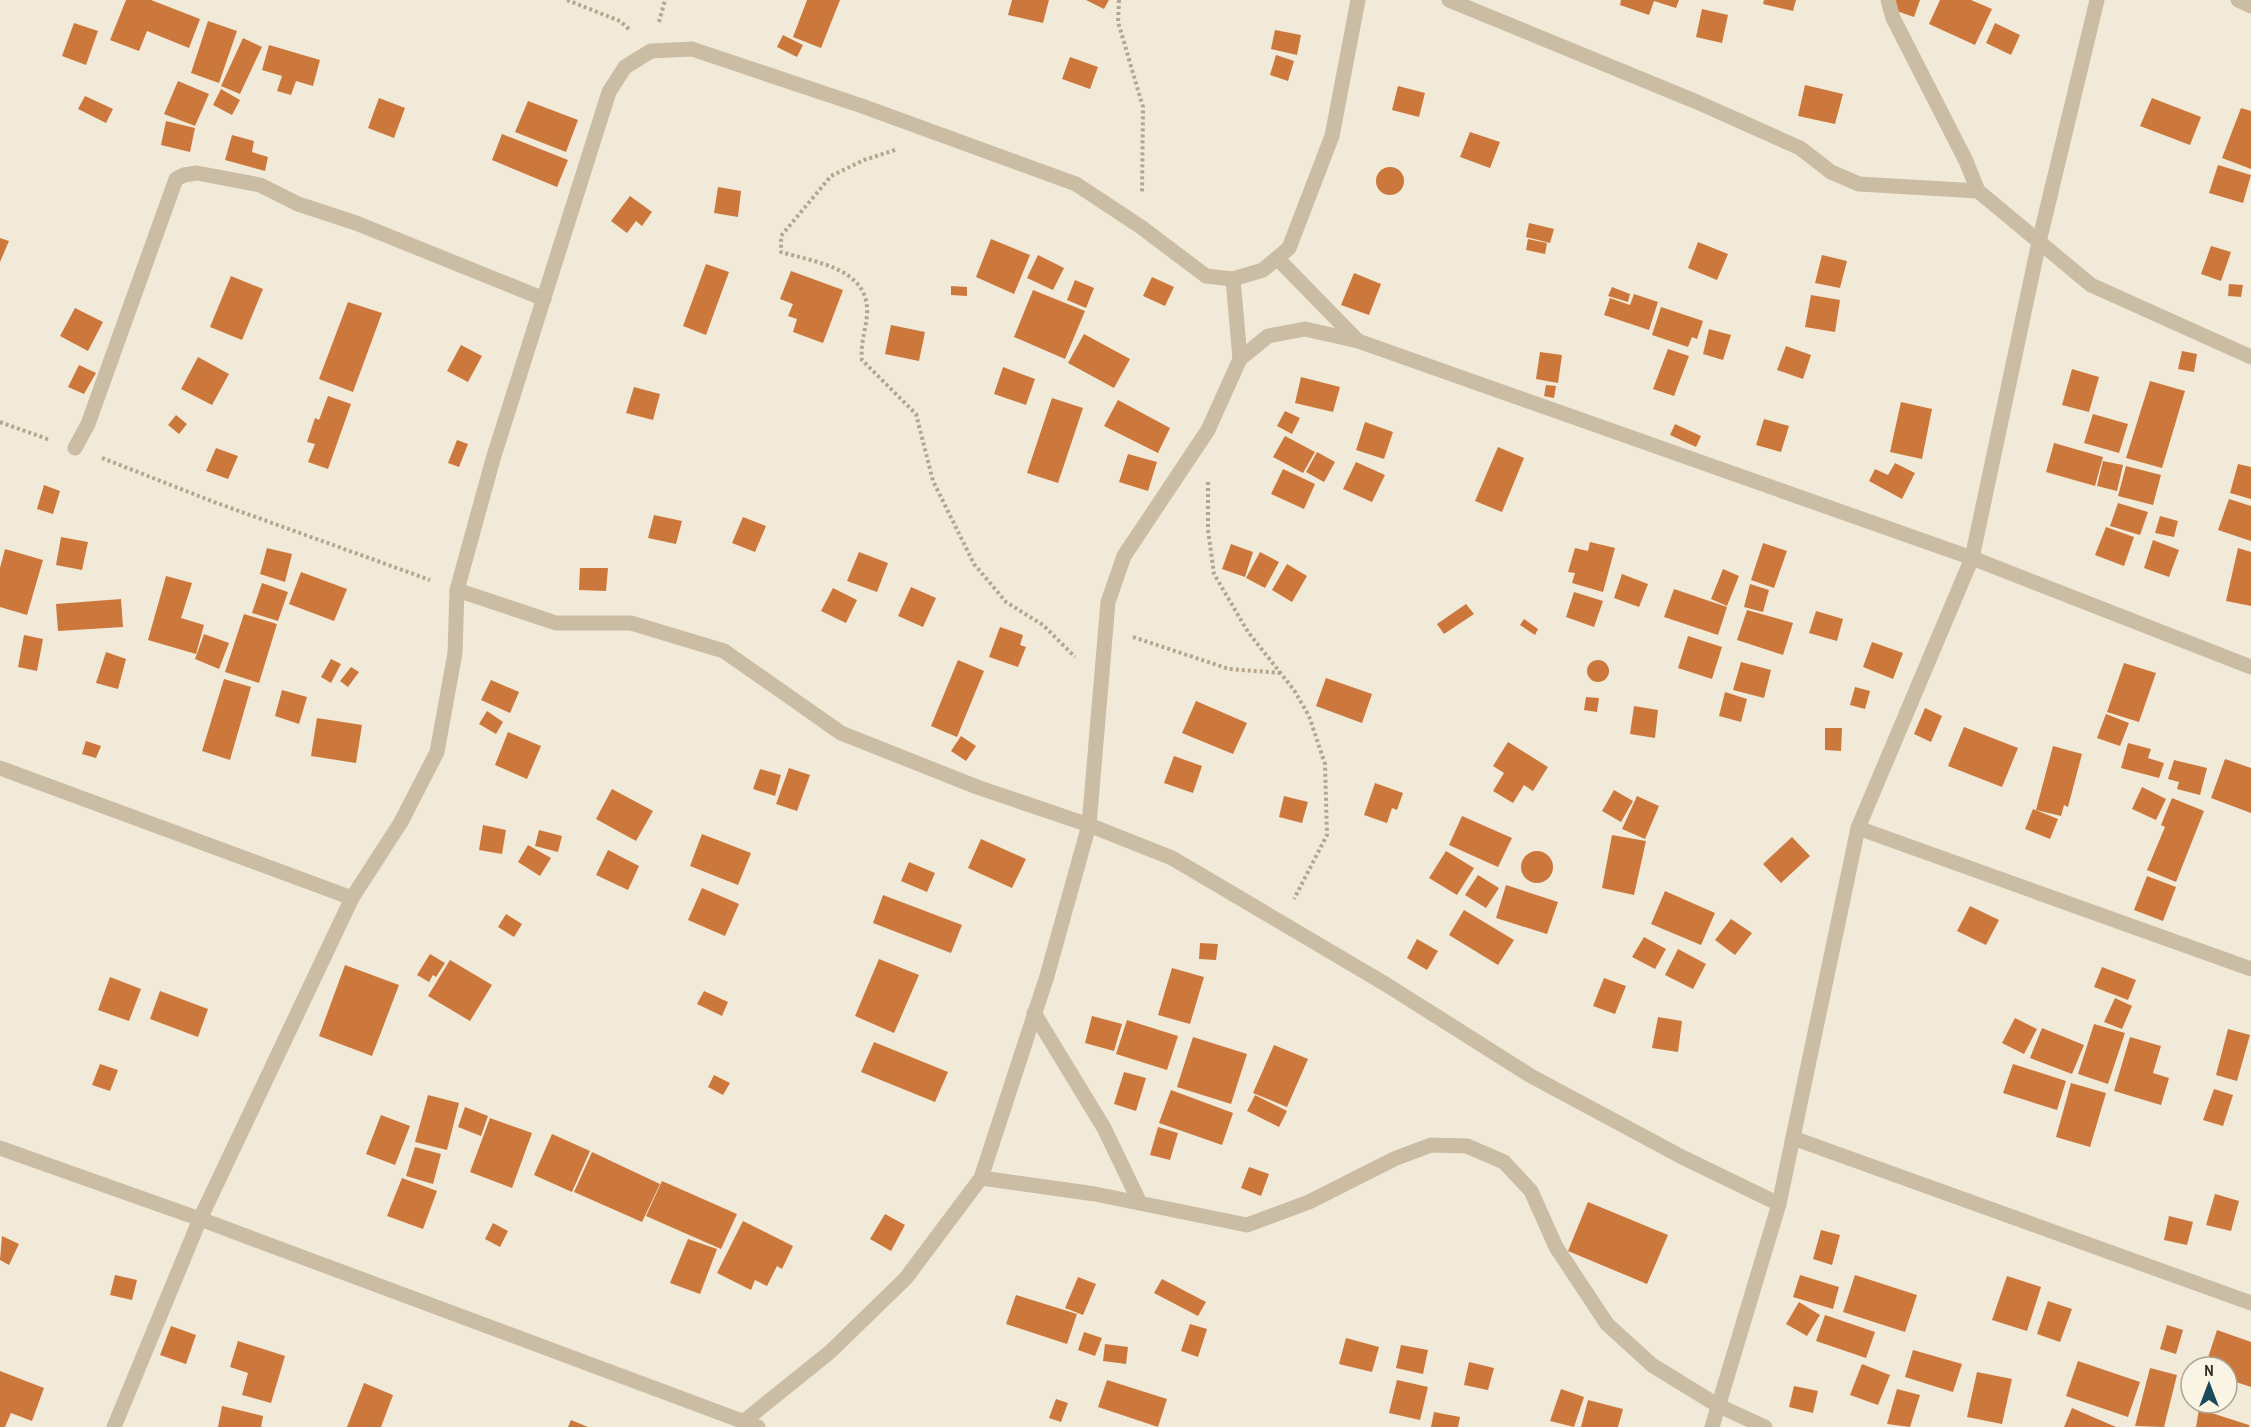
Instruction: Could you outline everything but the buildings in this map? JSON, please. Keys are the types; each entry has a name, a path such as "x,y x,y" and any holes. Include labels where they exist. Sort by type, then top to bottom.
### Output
{"street":[{"path":"114,1427 200,1219 352,898 401,822 437,752 454,653 457,590 492,459 609,92 625,67 651,51 692,49 862,106 939,136 1076,184 1141,226 1206,276 1233,279 1263,270 1289,248 1332,136 1358,0"},
{"path":"1449,0 1697,102 1800,148 1831,172 1859,184 1978,191"},
{"path":"1888,0 1893,18 1966,162 1978,191 2091,285 2251,357"},
{"path":"1712,1427 1779,1204 1831,968 1858,828 1972,558 2039,242 2097,0"},
{"path":"2238,0 2251,6"},
{"path":"75,448 88,424 176,179 184,175 197,173 260,185 298,204 422,248 544,299"},
{"path":"1277,258 1358,341"},
{"path":"1233,279 1240,359"},
{"path":"0,1148 200,1219 751,1424 906,1278 981,1178 1060,932 1089,825 1108,602 1124,556 1208,430 1240,359 1268,336 1305,329 1358,341 1972,558 2251,667"},
{"path":"457,590 556,623 631,623 724,651 841,733 977,787 1089,825 1172,858 1387,985 1531,1076 1682,1157 1779,1204"},
{"path":"0,768 352,898"},
{"path":"1858,828 2251,969"},
{"path":"1034,1013 1104,1128 1140,1203"},
{"path":"1793,1138 2251,1303"},
{"path":"981,1178 1095,1194 1247,1226 1309,1202 1394,1159 1431,1144 1467,1146 1504,1162 1531,1191 1556,1247 1607,1324 1652,1365 1718,1405 1765,1427"}],"path":[{"path":"567,0 620,21 651,51"},
{"path":"1119,0 1118,22 1143,107 1141,226"},
{"path":"939,136 864,159 831,176 782,237 782,252 838,268 855,280 864,295 867,312 861,349 862,360 916,414 933,481 974,564 1006,602 1043,625 1102,682"},
{"path":"0,422 457,590"},
{"path":"1208,430 1208,530 1214,574 1248,632 1281,673 1309,716 1325,764 1327,835 1281,924"},
{"path":"1106,630 1229,669 1281,673"}]}
